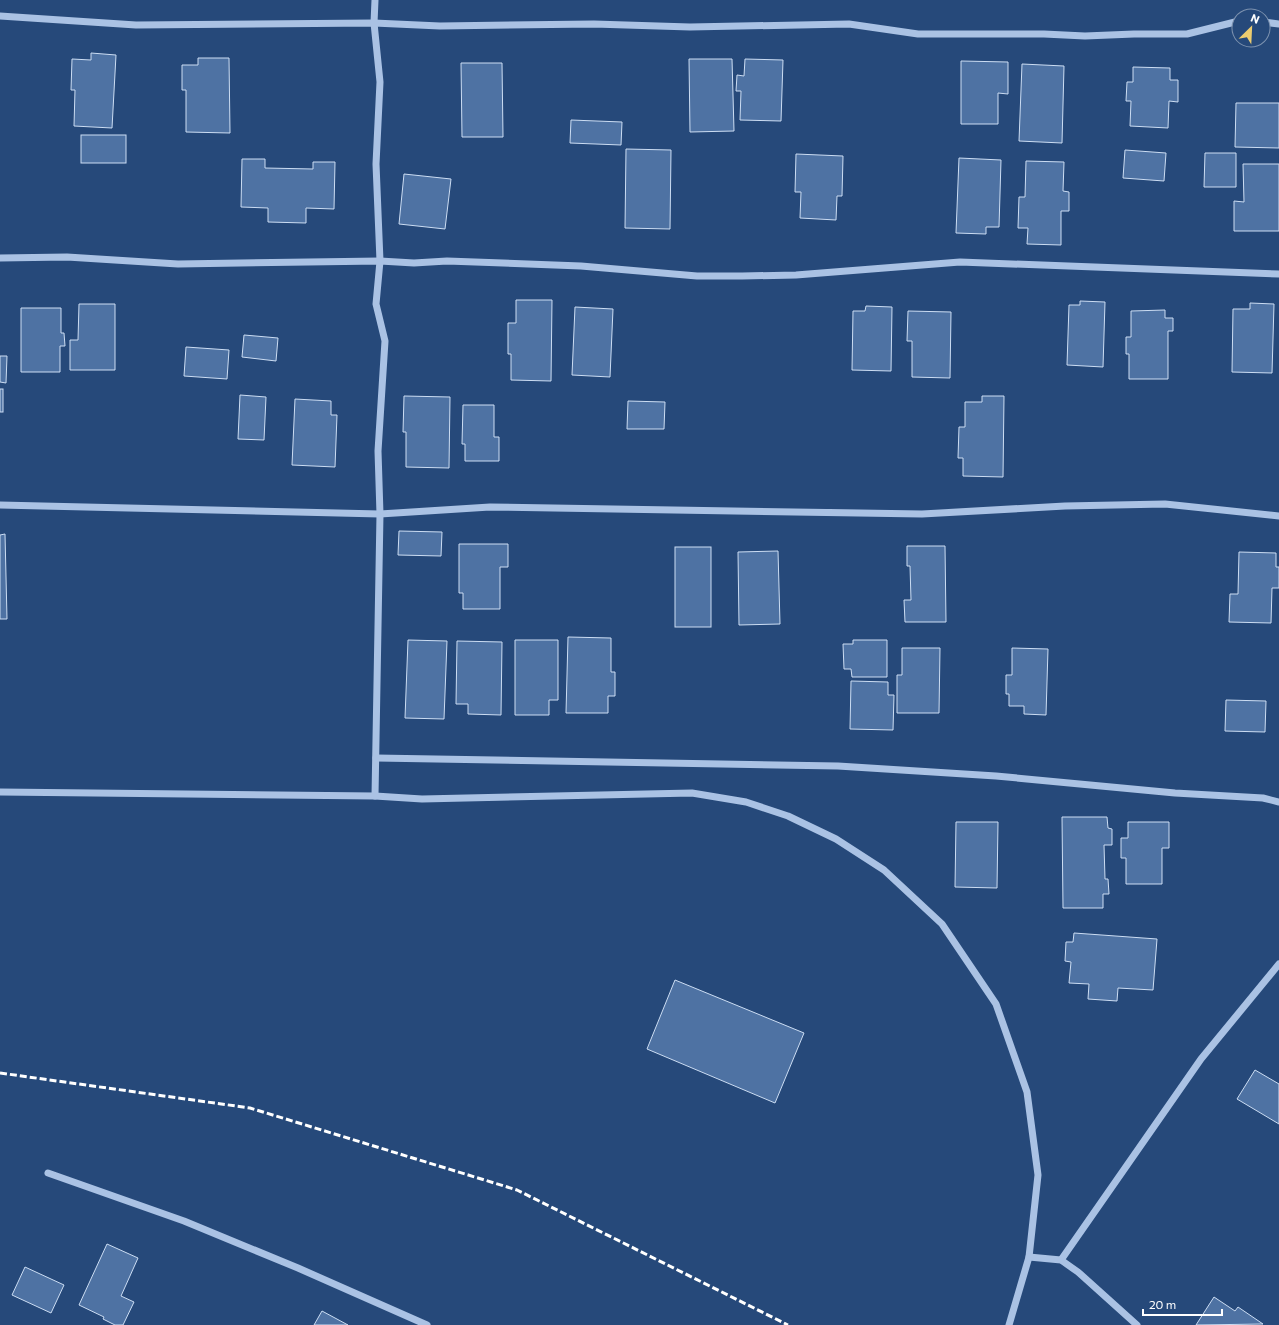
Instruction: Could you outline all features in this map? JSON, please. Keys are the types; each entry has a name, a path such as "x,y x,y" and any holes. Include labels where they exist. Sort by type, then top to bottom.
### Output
{"street":[{"path":"375,0 374,24 380,82 376,164 380,261 376,304 385,341 378,451 380,514 375,796"},
{"path":"0,16 136,25 374,24 440,26 594,24 690,27 849,24 918,34 1044,34 1084,36 1187,34 1231,23"},
{"path":"0,258 67,257 178,264 380,261 414,263 448,261 581,266 697,276 796,275 960,262 1279,274"},
{"path":"0,505 380,514 490,508 922,514 1065,506 1165,504 1279,516"},
{"path":"376,758 838,766 996,776 1176,793 1263,798 1279,802"},
{"path":"0,792 375,796 422,800 692,793 746,802 788,816 836,839 884,870 942,924 996,1004 1027,1092 1038,1175 1029,1257 1009,1325"},
{"path":"1061,1260 1201,1059 1279,964"},
{"path":"48,1173 184,1221 298,1268 427,1325"},
{"path":"1029,1257 1061,1260 1078,1272 1137,1325"}],"building":[{"path":"91,53 116,55 112,128 74,126 75,90 71,90 72,59 91,60"},
{"path":"198,58 229,58 230,133 186,132 186,90 182,90 182,65 198,65"},
{"path":"689,59 732,59 734,131 690,132"},
{"path":"745,59 783,60 781,121 740,120 741,91 736,91 737,75 744,76"},
{"path":"961,61 1008,62 1008,94 998,93 998,124 961,124"},
{"path":"461,63 502,63 503,137 462,137"},
{"path":"1022,64 1064,66 1062,143 1019,141"},
{"path":"1133,67 1170,68 1170,80 1178,80 1178,102 1169,101 1168,128 1130,126 1131,101 1126,101 1127,82 1133,82"},
{"path":"1236,103 1279,103 1279,148 1235,147"},
{"path":"571,120 622,122 621,145 570,143"},
{"path":"81,135 126,135 126,163 81,163"},
{"path":"626,149 671,150 670,229 625,228"},
{"path":"1125,150 1166,153 1164,181 1123,178"},
{"path":"1205,153 1236,153 1236,187 1204,187"},
{"path":"796,154 843,156 842,196 837,196 836,220 800,218 801,192 795,192"},
{"path":"959,158 1001,160 999,227 986,227 986,234 956,233"},
{"path":"242,159 265,159 265,168 313,169 313,162 335,162 334,209 306,208 306,223 268,222 268,208 241,207"},
{"path":"1026,161 1064,162 1063,191 1069,192 1069,211 1061,211 1061,245 1027,244 1028,228 1018,228 1019,197 1025,197"},
{"path":"1243,164 1279,164 1279,231 1234,231 1234,201 1244,202"},
{"path":"404,174 451,179 445,229 399,224"},
{"path":"516,300 552,300 551,381 511,380 511,354 508,354 508,323 516,323"},
{"path":"1080,301 1105,302 1103,367 1067,365 1069,305 1080,305"},
{"path":"1250,303 1274,304 1272,373 1232,372 1233,309 1250,309"},
{"path":"79,304 115,304 115,370 70,370 70,340 78,340"},
{"path":"866,306 892,307 891,371 852,370 853,311 865,311"},
{"path":"575,307 613,309 610,377 572,375"},
{"path":"21,308 61,308 61,333 64,333 65,346 60,346 60,372 21,372"},
{"path":"1165,310 1165,318 1173,318 1173,331 1168,331 1168,379 1129,379 1129,354 1126,354 1126,337 1131,337 1131,311"},
{"path":"908,311 951,312 950,378 912,377 912,341 907,341"},
{"path":"244,335 278,338 276,361 242,357"},
{"path":"186,347 229,350 227,379 184,376"},
{"path":"0,356 7,356 6,383 0,382"},
{"path":"0,389 3,389 3,412 0,412"},
{"path":"240,395 266,397 264,440 238,439"},
{"path":"404,396 450,397 449,468 406,467 406,432 403,432"},
{"path":"982,396 1004,396 1003,477 963,476 963,458 958,458 959,427 965,427 965,402 982,402"},
{"path":"295,399 331,401 331,415 337,415 335,467 292,465"},
{"path":"628,401 665,402 664,429 627,429"},
{"path":"463,405 494,405 494,437 499,437 499,461 465,461 465,444 462,444"},
{"path":"399,531 442,532 441,556 398,555"},
{"path":"5,534 7,619 0,619 0,535"},
{"path":"459,544 508,544 508,567 500,567 500,609 463,609 463,593 459,593"},
{"path":"907,546 945,546 946,622 905,622 904,600 911,600 910,566 907,566"},
{"path":"675,547 711,547 711,627 675,627"},
{"path":"778,551 780,624 739,625 738,552"},
{"path":"1239,552 1276,553 1276,567 1279,567 1279,588 1272,588 1271,623 1229,622 1230,594 1238,594"},
{"path":"568,637 611,638 611,672 615,672 615,696 608,696 608,713 566,713"},
{"path":"408,640 447,641 444,719 405,718"},
{"path":"515,640 558,640 558,700 549,700 549,715 515,715"},
{"path":"853,640 887,640 887,677 852,677 851,669 844,669 843,644 853,644"},
{"path":"457,641 502,642 501,715 468,714 468,704 456,704"},
{"path":"902,648 940,648 939,713 897,713 897,675 902,675"},
{"path":"1012,648 1048,649 1046,715 1024,714 1024,706 1009,706 1009,694 1006,694 1006,675 1012,675"},
{"path":"851,681 888,682 888,695 894,695 893,730 850,729"},
{"path":"1226,700 1266,701 1265,732 1225,731"},
{"path":"1062,817 1107,817 1108,828 1112,829 1112,845 1104,845 1105,879 1108,879 1109,894 1103,894 1103,908 1063,908"},
{"path":"956,822 998,822 997,888 955,887"},
{"path":"1128,822 1169,822 1169,848 1162,848 1162,884 1126,884 1126,858 1121,858 1121,838 1128,838"},
{"path":"1074,933 1157,939 1153,990 1118,988 1117,1001 1088,999 1089,984 1069,983 1071,962 1065,961 1066,942 1073,942"},
{"path":"675,980 804,1033 775,1103 647,1049"},
{"path":"1255,1070 1279,1084 1279,1124 1237,1099"},
{"path":"107,1244 138,1258 121,1296 134,1302 123,1325 115,1325 103,1319 104,1317 79,1305"},
{"path":"25,1267 64,1285 51,1313 12,1295"},
{"path":"1214,1297 1235,1311 1238,1307 1263,1324 1196,1325"},
{"path":"322,1311 348,1325 314,1325"}],"railway":[{"path":"0,1073 250,1108 517,1190 788,1325"}]}
